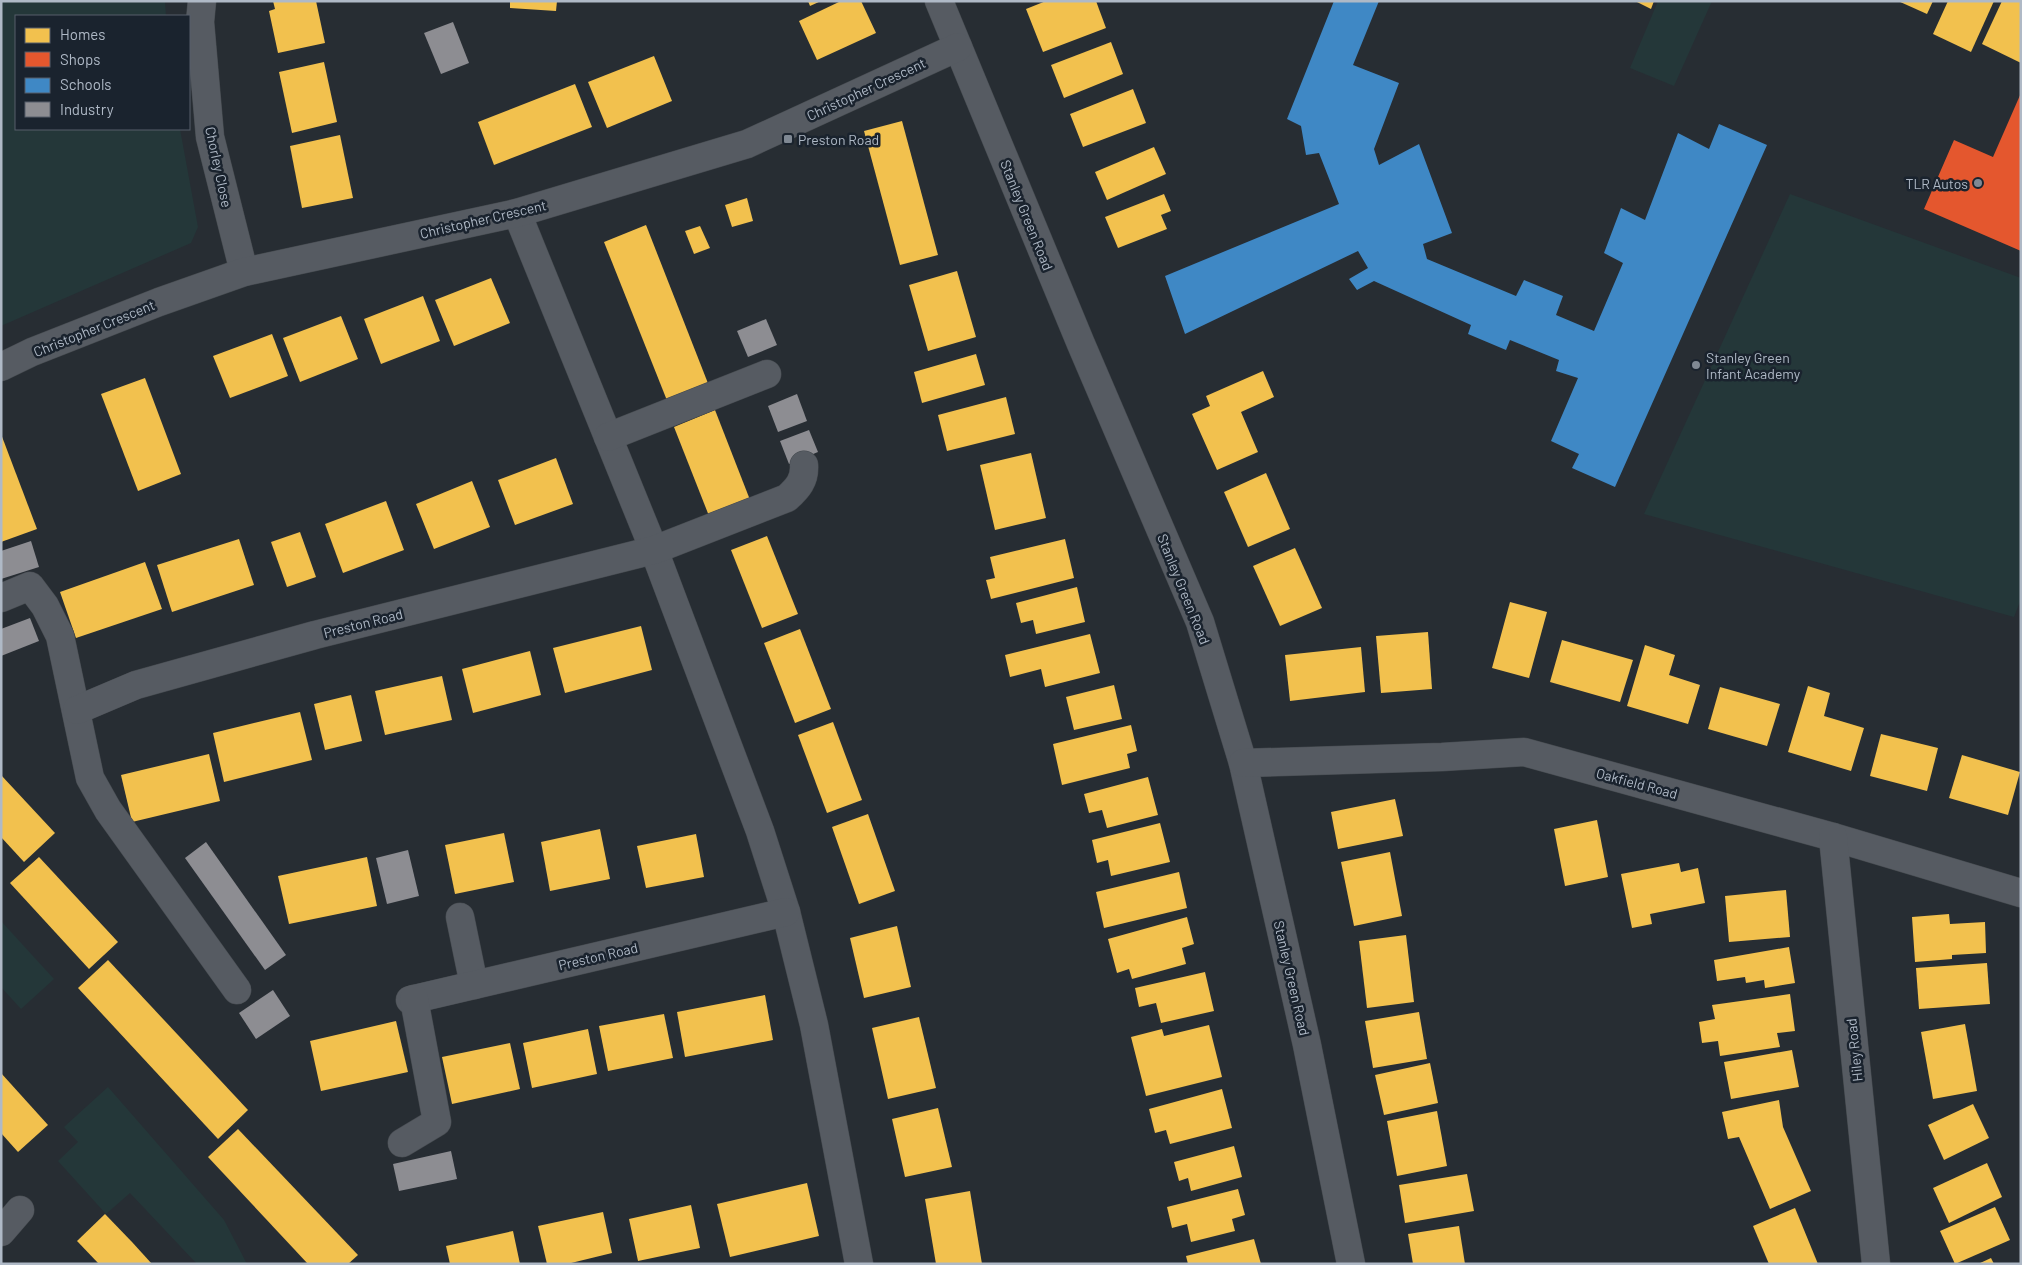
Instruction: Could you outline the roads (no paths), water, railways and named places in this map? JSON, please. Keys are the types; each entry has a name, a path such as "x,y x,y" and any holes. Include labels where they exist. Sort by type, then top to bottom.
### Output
{"street":[{"name":"Chorley Close","path":"202,1 200,22 210,137 244,272"},
{"name":"Stanley Green Road","path":"939,1 1080,344 1200,622 1243,764 1307,1045 1351,1264"},
{"name":"Christopher Crescent","path":"1,367 32,352 159,302 244,272 517,213 747,144 958,47"},
{"path":"517,213 654,550 760,830 786,912 814,1025 859,1264"},
{"path":"608,437 767,374"},
{"name":"Preston Road","path":"77,710 136,685 192,669 325,633 654,550 787,498 796,491 804,477 804,465"},
{"path":"1,598 30,586 45,606 60,636 90,778 108,810 237,990"},
{"name":"Oakfield Road","path":"1243,764 1524,752 1833,837 2021,893"},
{"name":"Hiley Road","path":"1833,837 1876,1264"},
{"name":"Preston Road","path":"402,1143 437,1122 412,999 786,912"},
{"path":"460,916 474,985"},
{"path":"1,1232 20,1210"}],"place":[{"name":"Preston Road","path":"788,139"},
{"name":"TLR Autos","path":"1978,183"},
{"name":"Stanley Green Infant Academy","path":"1696,365"}]}
